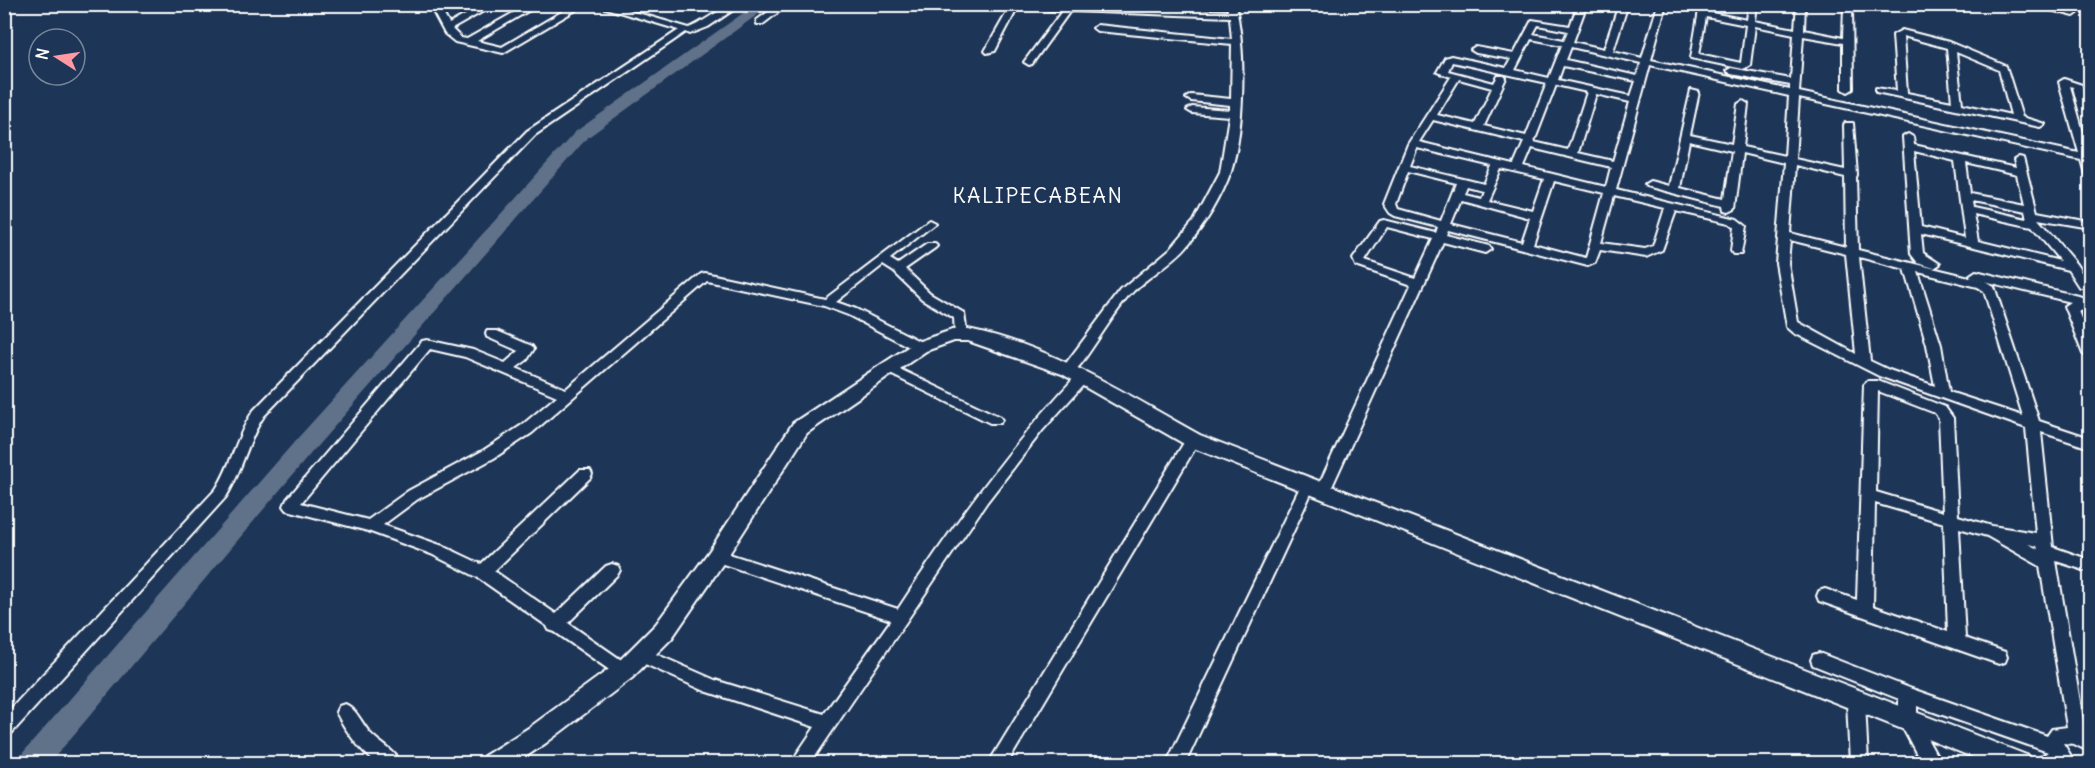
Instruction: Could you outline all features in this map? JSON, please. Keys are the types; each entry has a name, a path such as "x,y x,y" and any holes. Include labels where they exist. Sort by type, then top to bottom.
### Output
{"street":[{"path":"447,4 434,8 458,40 504,50 582,4"},
{"path":"448,28 492,4"},
{"path":"467,43 536,4"},
{"path":"596,4 685,30"},
{"path":"4,729 221,493 230,480 249,428 259,413 522,141 559,112 685,30 705,25 738,4"},
{"path":"760,22 785,4"},
{"path":"799,764 902,617 942,554 1074,375 1084,353 1132,285 1172,255 1189,236 1224,174 1234,108 1236,42 1233,9 1169,9 1155,13 1109,8 1067,10 1010,4"},
{"path":"1518,170 1583,4"},
{"path":"1607,54 1624,4"},
{"path":"1418,283 1363,264 1359,258 1384,223 1526,247 1588,262 1591,260 1662,4"},
{"path":"1753,4 1750,23 1745,65 1694,56 1703,9 1750,23 1848,41"},
{"path":"1801,4 1786,236 1782,263 1792,324 1799,330 1864,364 2034,432 2091,443"},
{"path":"1848,4 1848,88"},
{"path":"2031,4 2074,13"},
{"path":"990,51 1015,5"},
{"path":"1029,62 1067,10"},
{"path":"1155,13 1159,28"},
{"path":"1478,128 1496,86 1516,57 1535,22 1573,29"},
{"path":"1097,28 1236,42"},
{"path":"1902,96 1898,34 1951,46 2006,70 2017,119"},
{"path":"1527,35 1567,46 1794,92"},
{"path":"1951,46 1955,107 1964,134"},
{"path":"1476,50 1516,57"},
{"path":"1496,86 1442,72 1448,60 1635,100"},
{"path":"1676,61 1949,131 2089,164"},
{"path":"1560,62 1641,80"},
{"path":"1676,74 1794,92"},
{"path":"1456,76 1413,144 1390,204 1399,214 1485,249"},
{"path":"2089,164 2064,82 2077,85 2091,133"},
{"path":"1572,154 1593,90"},
{"path":"1879,90 2040,124"},
{"path":"1674,190 1694,92"},
{"path":"1191,98 1234,108"},
{"path":"1650,184 1730,206 1743,104"},
{"path":"1949,131 1955,107"},
{"path":"1192,110 1234,108"},
{"path":"1432,117 1617,165"},
{"path":"1849,125 1852,175 1852,251 1864,364"},
{"path":"1686,137 1852,175"},
{"path":"2022,173 1960,159 1909,142 1917,255 1927,263 2091,303"},
{"path":"1413,144 1736,222 1740,226 1737,251"},
{"path":"1960,159 1972,243"},
{"path":"2019,160 2032,217 2083,284"},
{"path":"1482,202 1498,165"},
{"path":"1403,167 1488,188"},
{"path":"1526,247 1550,177"},
{"path":"1175,764 1418,283 1462,182"},
{"path":"1457,195 1537,216"},
{"path":"1966,195 2032,217 2091,231"},
{"path":"1594,246 1646,253 1653,251 1658,248 1671,207"},
{"path":"1968,209 2091,225"},
{"path":"827,303 929,223"},
{"path":"1914,229 2072,267"},
{"path":"1786,236 1910,265 1982,284 1990,289 2034,432 2047,552 2084,740 2058,735 2054,739 2056,758 1819,660"},
{"path":"2047,236 2044,243 2049,261"},
{"path":"898,269 932,246"},
{"path":"883,260 898,269 926,296 960,316 961,335"},
{"path":"1910,265 1934,345 1943,394"},
{"path":"370,526 413,495 527,429 705,277 827,303 852,312 920,347"},
{"path":"2091,309 2070,306 2091,354"},
{"path":"492,334 527,349 522,357 506,369"},
{"path":"493,764 555,723 642,655 677,615 794,434 824,411 920,347 961,335 983,338 1074,375 1193,440 1908,721 1991,758 2020,764"},
{"path":"566,394 468,353 432,344 424,346 292,503 296,508 370,526 437,550 483,572 555,625 624,671"},
{"path":"889,368 995,420"},
{"path":"1865,610 1867,495 1871,385 1873,384 1945,413 1957,642"},
{"path":"997,764 1193,440"},
{"path":"483,572 585,474"},
{"path":"1867,495 1992,532 2091,566"},
{"path":"1992,532 2047,552"},
{"path":"717,556 902,617"},
{"path":"555,625 612,570"},
{"path":"1825,596 1999,657"},
{"path":"642,655 711,686 829,723"},
{"path":"1908,695 1908,721 1932,764"},
{"path":"1856,701 1859,764"},
{"path":"345,712 357,733 369,747 393,764"}],"waterway":[{"path":"31,764 304,446 581,135 766,4"}],"district":[{"name":"KALIPECABEAN","path":"1038,196"}]}
